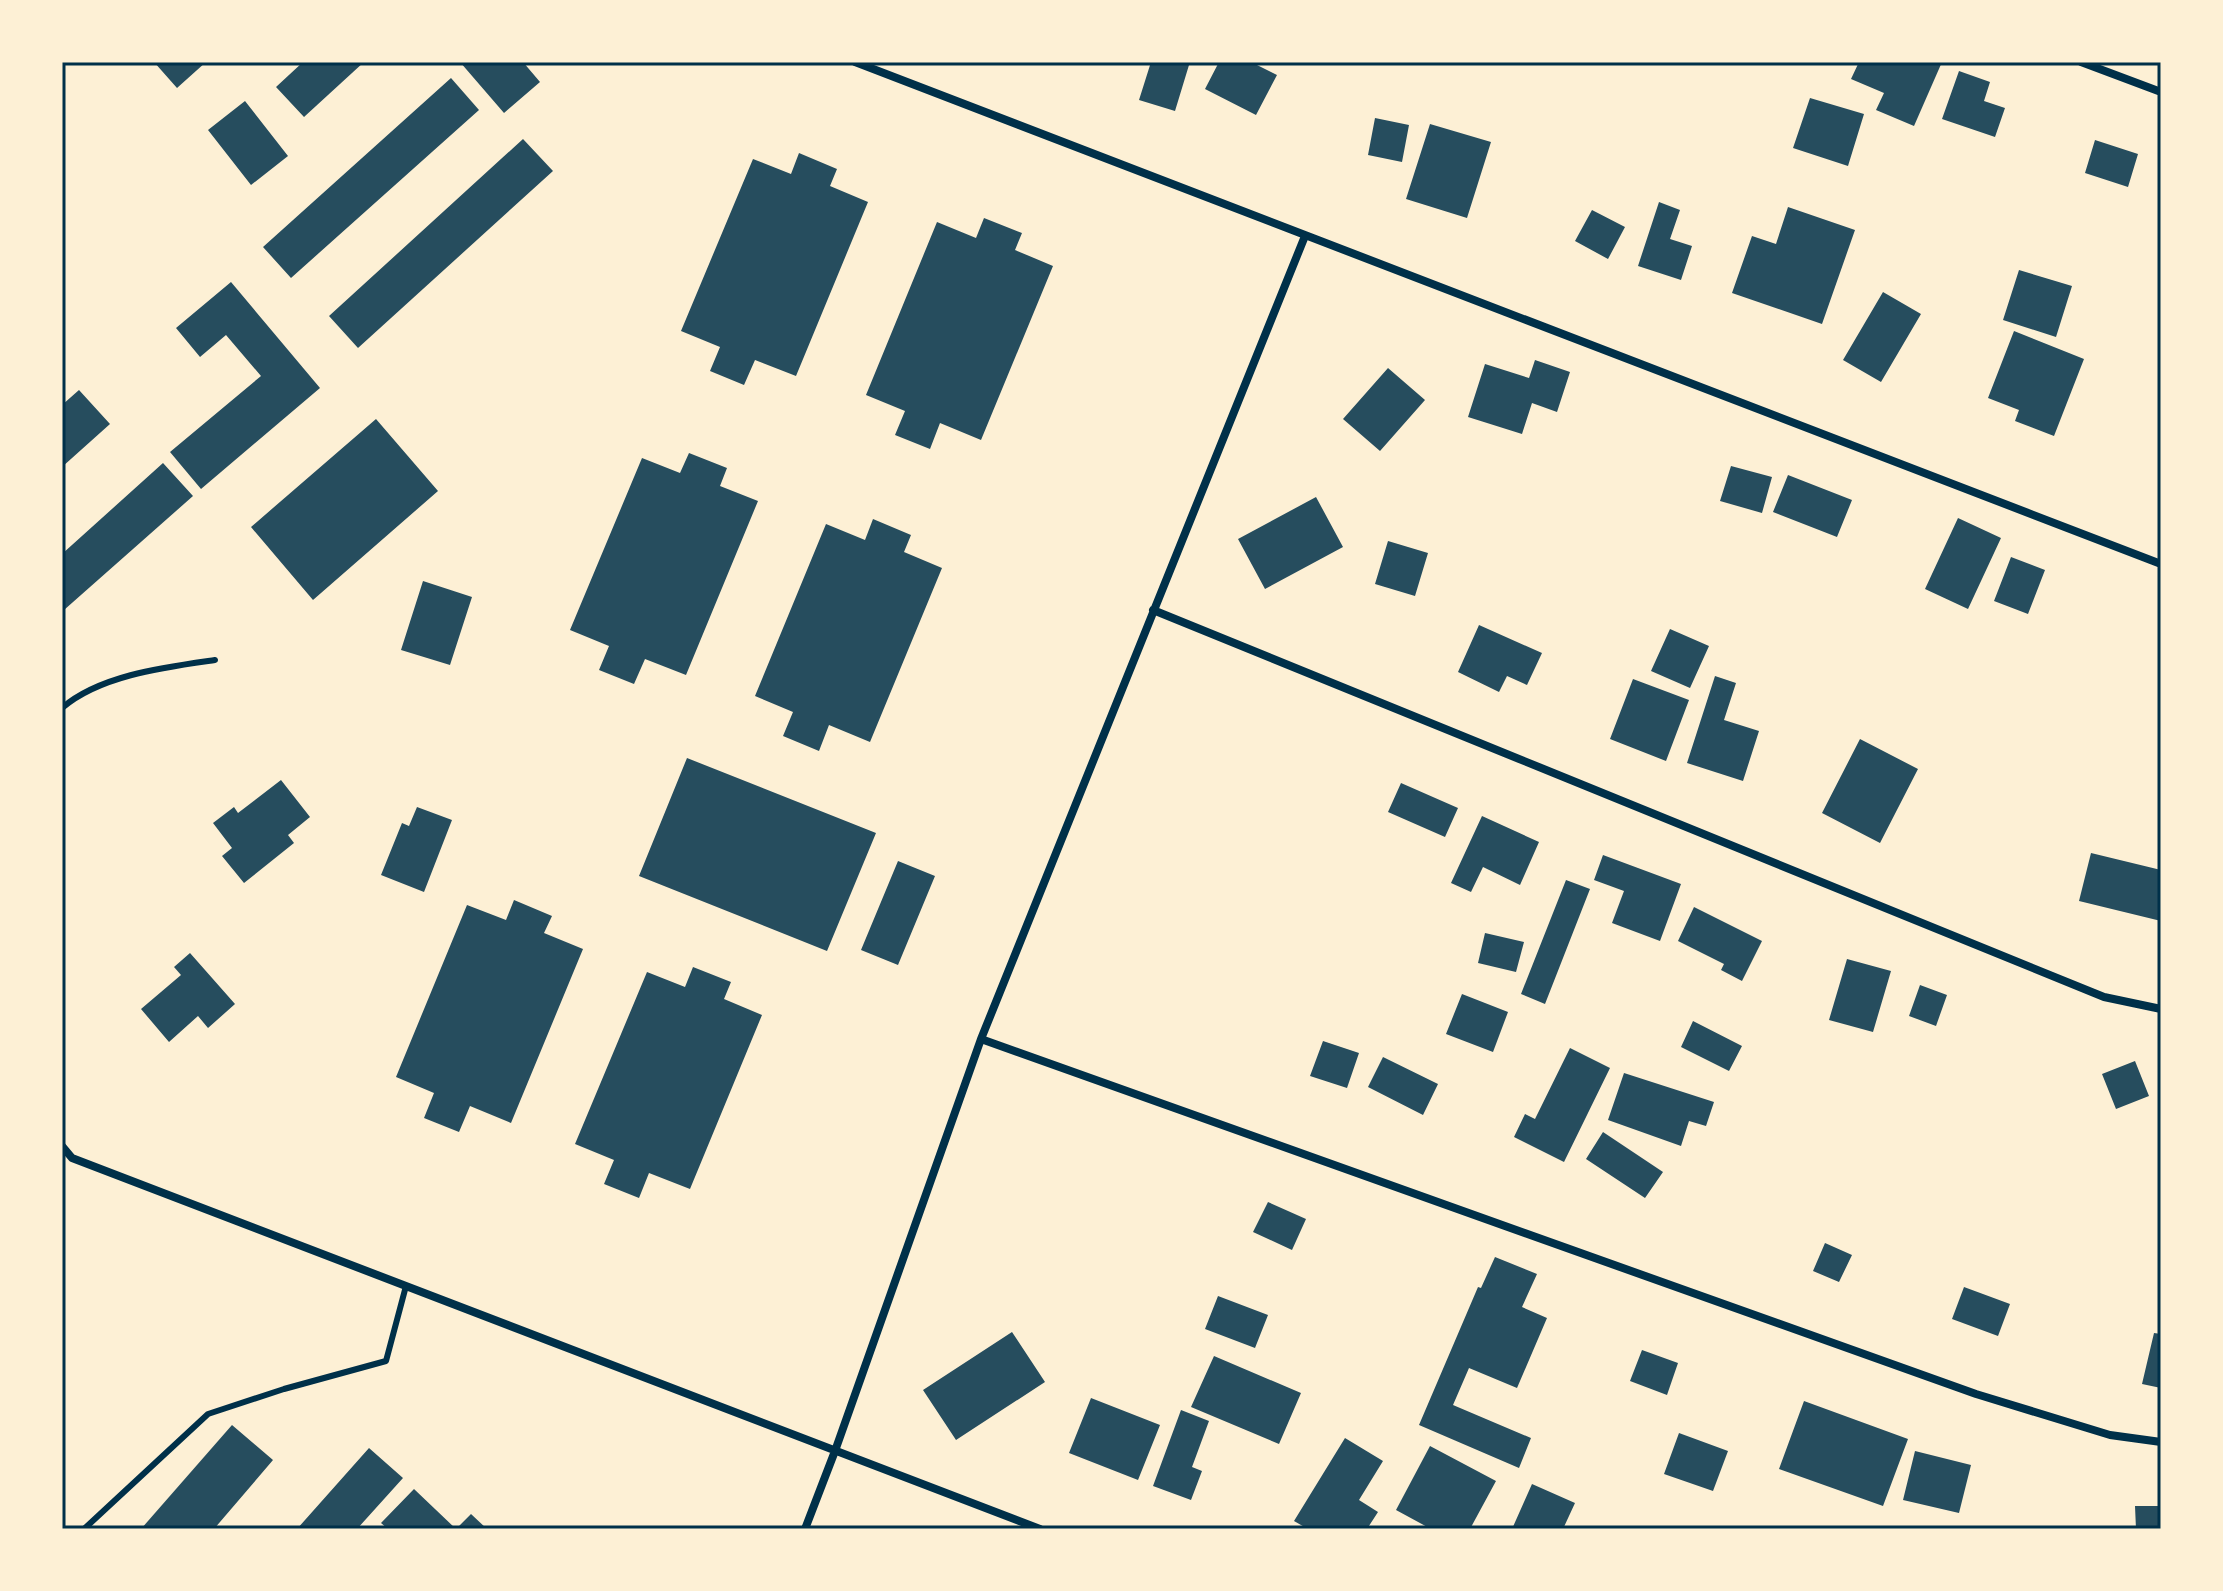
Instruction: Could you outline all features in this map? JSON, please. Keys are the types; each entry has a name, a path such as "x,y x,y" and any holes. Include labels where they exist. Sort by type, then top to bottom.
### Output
{"street":[{"path":"855,62 872,65 1305,236 2161,564"},
{"path":"2081,62 2161,92"},
{"path":"805,1529 981,1039 1305,236"},
{"path":"1153,610 2104,997 2161,1009"},
{"path":"981,1039 1976,1394 2110,1435 2161,1442"},
{"path":"62,1146 72,1158 1040,1529"},
{"path":"62,1166 72,1158"}],"lane":[{"path":"62,708 78,694 154,669 215,660"},
{"path":"84,1529 208,1414 386,1361 406,1286"}],"building":[{"path":"154,62 206,62 177,88"},
{"path":"303,62 364,62 304,117 276,87"},
{"path":"460,62 523,62 540,82 504,113"},
{"path":"1151,62 1189,65 1175,111 1139,100"},
{"path":"1219,62 1251,62 1277,75 1256,115 1205,89"},
{"path":"1859,62 1942,62 1914,126 1876,110 1884,93 1851,79"},
{"path":"1959,71 1990,82 1984,101 2005,108 1995,137 1942,119"},
{"path":"451,78 479,110 291,278 263,247"},
{"path":"1810,98 1864,114 1848,166 1793,148"},
{"path":"245,101 288,156 251,185 208,130"},
{"path":"1375,118 1409,125 1402,162 1368,155"},
{"path":"1430,124 1491,142 1467,218 1406,199"},
{"path":"523,139 553,171 358,348 329,316"},
{"path":"2095,140 2138,154 2128,187 2085,173"},
{"path":"799,153 837,169 830,186 868,202 796,376 755,360 744,385 710,371 720,347 681,331 753,159 791,174"},
{"path":"1659,202 1680,210 1670,239 1692,246 1681,280 1638,266"},
{"path":"1788,207 1855,230 1822,324 1732,293 1752,236 1776,244"},
{"path":"1592,210 1625,227 1608,259 1575,241"},
{"path":"984,218 1022,233 1015,250 1053,266 981,440 940,423 930,449 895,435 905,411 866,395 937,222 976,238"},
{"path":"2019,270 2072,286 2056,337 2003,320"},
{"path":"231,282 320,388 201,489 170,452 261,376 226,335 200,357 176,328"},
{"path":"1883,292 1921,314 1881,382 1843,360"},
{"path":"2014,331 2084,359 2054,436 2015,421 2019,410 1988,398"},
{"path":"1535,360 1570,372 1557,412 1532,403 1522,434 1468,417 1485,364 1529,378"},
{"path":"1388,368 1425,400 1380,451 1343,419"},
{"path":"79,390 110,424 62,467 62,405"},
{"path":"376,419 438,491 313,600 251,527"},
{"path":"689,453 727,468 720,486 758,501 686,675 645,659 634,684 599,670 609,646 570,630 642,458 680,473"},
{"path":"163,463 193,496 64,610 62,554"},
{"path":"1731,466 1772,477 1762,513 1720,501"},
{"path":"1788,475 1852,500 1837,537 1773,512"},
{"path":"1316,497 1343,547 1265,589 1238,539"},
{"path":"1958,518 2001,538 1968,609 1925,589"},
{"path":"873,519 911,535 904,552 942,568 870,742 829,725 819,751 783,736 793,712 755,696 826,524 865,540"},
{"path":"1388,541 1428,553 1415,596 1375,584"},
{"path":"2011,557 2045,570 2028,614 1994,601"},
{"path":"423,581 472,597 450,665 401,650"},
{"path":"1479,625 1542,653 1527,685 1507,676 1499,692 1458,672"},
{"path":"1670,629 1709,646 1690,688 1651,671"},
{"path":"1715,676 1736,683 1724,720 1759,731 1743,781 1687,763"},
{"path":"1633,679 1689,700 1666,761 1610,739"},
{"path":"1860,739 1918,769 1880,843 1822,813"},
{"path":"687,758 876,833 827,951 639,876"},
{"path":"281,780 310,817 288,835 294,843 244,883 222,856 232,848 213,823 234,807 238,813"},
{"path":"1401,783 1458,808 1445,837 1388,812"},
{"path":"417,807 452,820 424,892 381,875 402,823 409,826"},
{"path":"1482,816 1539,842 1520,885 1483,867 1471,892 1451,883"},
{"path":"2091,853 2161,870 2161,921 2079,901"},
{"path":"1603,855 1681,884 1660,941 1612,923 1624,891 1594,880"},
{"path":"898,861 935,876 898,965 861,950"},
{"path":"1566,880 1590,889 1545,1004 1521,994"},
{"path":"514,900 552,916 544,933 583,949 511,1123 470,1106 459,1132 424,1118 434,1093 396,1077 467,905 506,920"},
{"path":"1694,907 1762,941 1742,981 1721,970 1724,964 1678,941"},
{"path":"1485,933 1524,942 1516,972 1478,963"},
{"path":"190,953 235,1004 208,1028 198,1016 169,1042 141,1009 181,975 174,967"},
{"path":"1847,959 1891,971 1873,1032 1829,1020"},
{"path":"693,967 731,982 724,999 762,1015 690,1189 649,1173 639,1198 604,1184 614,1160 575,1144 647,972 685,987"},
{"path":"1920,985 1947,995 1936,1026 1909,1016"},
{"path":"1462,994 1508,1012 1493,1052 1446,1034"},
{"path":"1693,1021 1742,1046 1729,1071 1681,1047"},
{"path":"1323,1041 1359,1053 1347,1088 1310,1076"},
{"path":"1570,1048 1610,1068 1564,1162 1514,1137 1525,1114 1535,1119"},
{"path":"1383,1057 1438,1084 1423,1115 1368,1087"},
{"path":"2135,1061 2149,1096 2116,1109 2102,1074"},
{"path":"1624,1073 1714,1102 1706,1126 1689,1121 1681,1146 1608,1120"},
{"path":"1603,1132 1663,1172 1645,1198 1586,1159"},
{"path":"1268,1202 1306,1219 1292,1250 1253,1232"},
{"path":"1825,1243 1852,1255 1839,1282 1813,1271"},
{"path":"1495,1257 1537,1274 1522,1307 1547,1318 1517,1388 1469,1368 1453,1405 1531,1438 1519,1468 1419,1425 1478,1287 1481,1288"},
{"path":"1964,1287 2010,1304 1998,1336 1952,1319"},
{"path":"1218,1296 1268,1315 1255,1348 1205,1329"},
{"path":"1012,1332 1045,1382 956,1440 923,1390"},
{"path":"2154,1333 2161,1334 2161,1388 2142,1384"},
{"path":"1642,1350 1678,1363 1667,1395 1630,1381"},
{"path":"1214,1356 1301,1393 1279,1444 1191,1407"},
{"path":"1091,1398 1160,1425 1138,1480 1069,1453"},
{"path":"1804,1401 1908,1439 1883,1506 1779,1469"},
{"path":"1181,1410 1209,1421 1192,1467 1202,1471 1191,1500 1153,1486"},
{"path":"232,1425 273,1460 214,1529 141,1529"},
{"path":"1679,1433 1728,1451 1713,1491 1664,1474"},
{"path":"1345,1438 1383,1461 1359,1500 1378,1512 1367,1529 1308,1529 1294,1521"},
{"path":"1430,1446 1496,1481 1470,1529 1431,1529 1396,1510"},
{"path":"369,1448 403,1478 357,1529 297,1529"},
{"path":"1915,1451 1971,1465 1959,1513 1903,1500"},
{"path":"1532,1484 1575,1503 1563,1529 1512,1529"},
{"path":"414,1489 456,1529 388,1529 381,1523"},
{"path":"2135,1506 2161,1506 2161,1529 2136,1529"},
{"path":"471,1514 487,1529 456,1529"}]}
